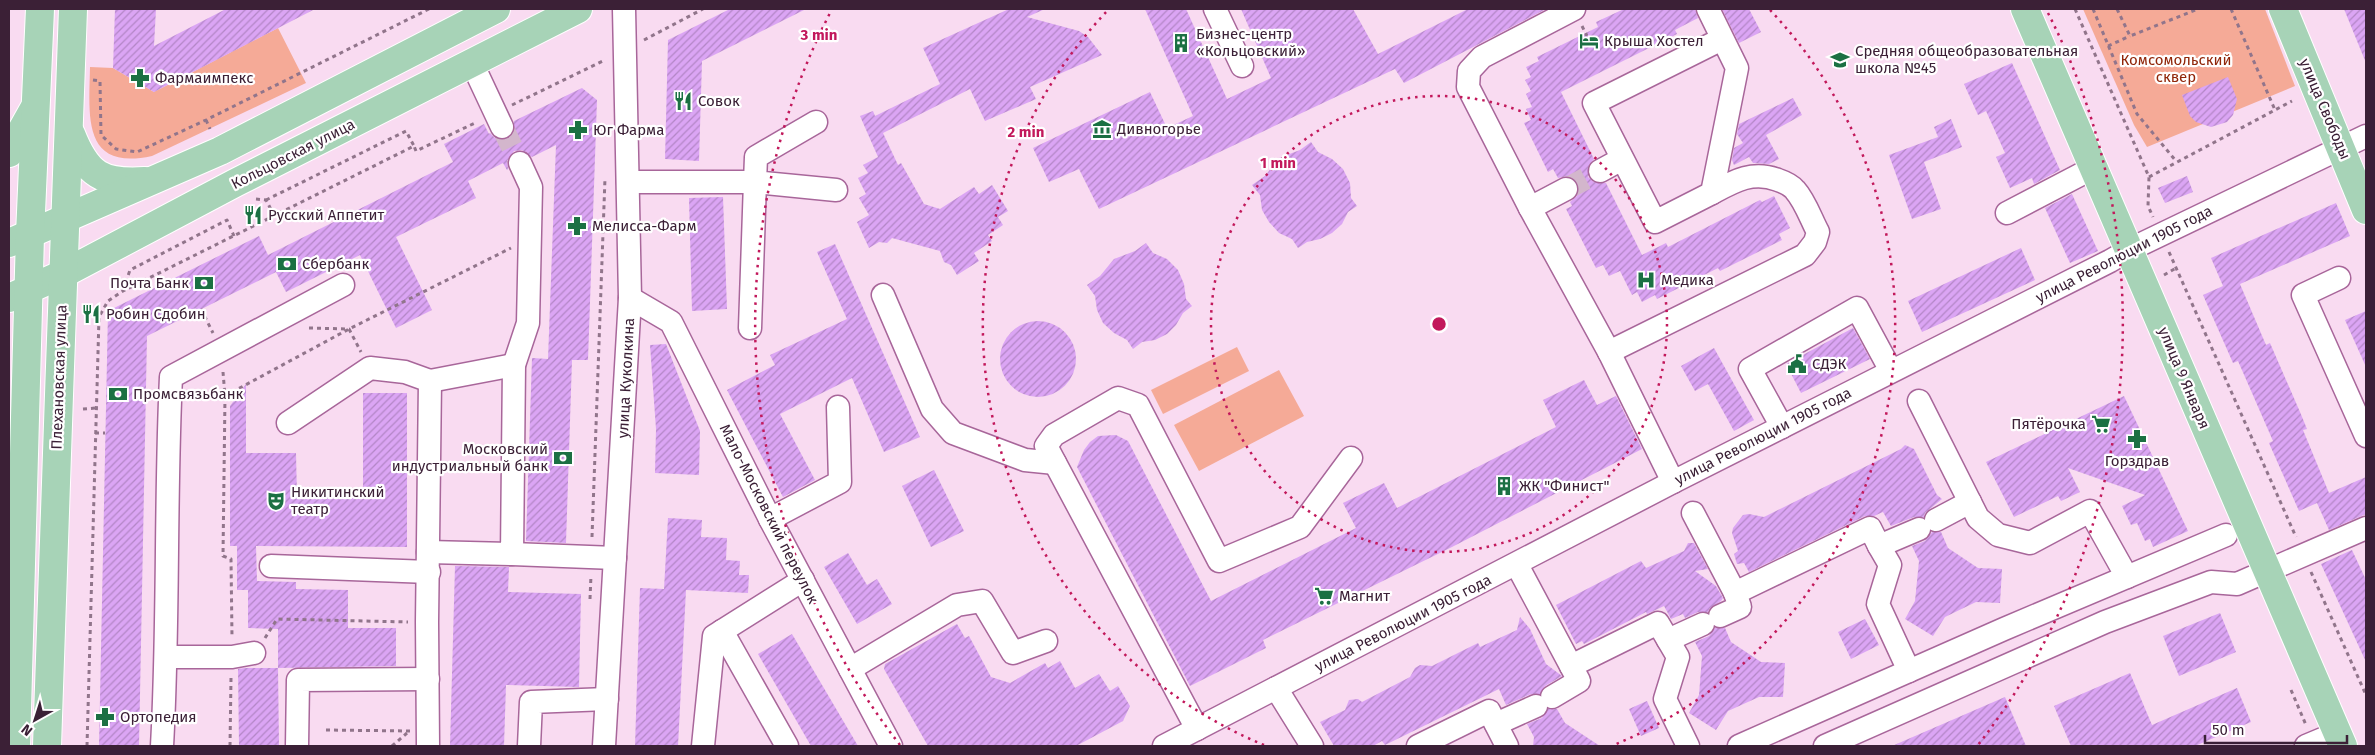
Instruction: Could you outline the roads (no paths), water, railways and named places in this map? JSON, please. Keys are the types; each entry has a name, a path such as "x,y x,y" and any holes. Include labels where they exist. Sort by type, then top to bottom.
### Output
{"main road":[{"name":"Плехановская улица","path":"16,746 15,541 27,410 19,293 20,239 37,104 40,9"},
{"name":"Плехановская улица","path":"47,746 73,9"},
{"path":"20,239 220,151 496,9"},
{"name":"Кольцовская улица","path":"19,293 63,274 235,183 578,9"},
{"name":"улица 9 Января","path":"2025,9 2340,740"},
{"name":"улица Свободы","path":"2283,9 2366,210"},
{"path":"9,153 37,104"},
{"path":"70,132 80,158 95,173 119,183 155,180"},
{"path":"9,388 27,410"}],"street":[{"name":"улица Куколкина","path":"604,746 630,298 624,9"},
{"path":"1215,9 1242,66"},
{"path":"1574,9 1482,57 1469,71 1468,87 1530,208 1608,352 1673,482"},
{"path":"1708,9 1737,68 1712,193"},
{"path":"1608,352 1805,255 1815,242 1818,232 1795,189 1772,172 1737,180 1656,222 1594,103 1722,39"},
{"path":"472,63 502,127"},
{"path":"750,328 756,158 816,122"},
{"name":"улица Революции 1905 года","path":"1182,740 1276,688 1517,565 1673,482 2161,234 2366,136"},
{"path":"1600,171 1622,159"},
{"path":"512,554 514,365 528,323 531,188 520,163"},
{"path":"2007,213 2094,168"},
{"path":"628,182 755,182 836,190"},
{"path":"1530,208 1566,189"},
{"path":"2339,278 2303,295 2366,436"},
{"path":"162,746 167,657 168,433 171,377 343,286"},
{"path":"883,295 932,409 953,433 1025,460 1055,464"},
{"name":"Мало-Московский переулок","path":"630,298 670,322 770,519 891,746"},
{"path":"1782,427 1750,369 1857,308 1891,371"},
{"path":"288,423 370,368 405,372 430,381 514,365"},
{"path":"428,746 427,622 430,381"},
{"path":"1182,740 1046,446 1054,435 1118,398 1138,405 1219,561 1300,527 1351,458"},
{"path":"1919,401 1978,518 1998,535 2030,543 2090,511 2127,577"},
{"path":"770,519 840,482 838,407"},
{"path":"1879,546 1970,502"},
{"path":"1668,640 1740,607 1735,593 1694,513"},
{"path":"1735,593 1870,528 1890,565 1878,604 1909,671"},
{"path":"1825,746 2105,622 2211,582 2237,584 2366,529"},
{"path":"1739,746 2226,535"},
{"path":"271,566 429,562 512,554 615,558"},
{"path":"1496,724 1544,702 1579,681 1517,565"},
{"path":"703,746 714,636 802,580"},
{"path":"850,669 957,605 982,601 1013,653 1046,641"},
{"path":"1571,666 1658,623 1678,657 1666,700 1688,746"},
{"path":"722,631 788,746"},
{"path":"167,657 232,657 254,653"},
{"path":"297,746 298,680 428,680"},
{"path":"1276,688 1312,746"},
{"path":"528,746 531,702 607,700"},
{"path":"1418,746 1489,711 1507,746"},
{"path":"2306,746 2340,740"}],"tunnel":[{"path":"502,127 520,163"},
{"path":"1566,189 1600,171"}],"place":[{"name":"Крыша Хостел","path":"1589,41"},
{"name":"Бизнес-центр «Кольцовский»","path":"1181,43"},
{"name":"Средняя общеобразовательная школа №45","path":"1840,60"},
{"name":"Фармаимпекс","path":"140,78"},
{"name":"Совок","path":"683,101"},
{"name":"Дивногорье","path":"1102,129"},
{"name":"Юг Фарма","path":"578,130"},
{"name":"Русский Аппетит","path":"253,215"},
{"name":"Мелисса-Фарм","path":"577,226"},
{"name":"Сбербанк","path":"287,264"},
{"name":"Медика","path":"1646,280"},
{"name":"Почта Банк","path":"204,283"},
{"name":"Робин Сдобин","path":"91,314"},
{"name":"СДЭК","path":"1797,364"},
{"name":"Промсвязьбанк","path":"118,394"},
{"name":"Пятёрочка","path":"2101,424"},
{"name":"Горздрав","path":"2137,439"},
{"name":"Московский индустриальный банк","path":"563,458"},
{"name":"ЖК \"Финист\"","path":"1504,486"},
{"name":"Никитинский театр","path":"276,501"},
{"name":"Магнит","path":"1324,596"},
{"name":"Ортопедия","path":"105,717"}],"park label":[{"name":"Комсомольский сквер","path":"2176,68"}]}
